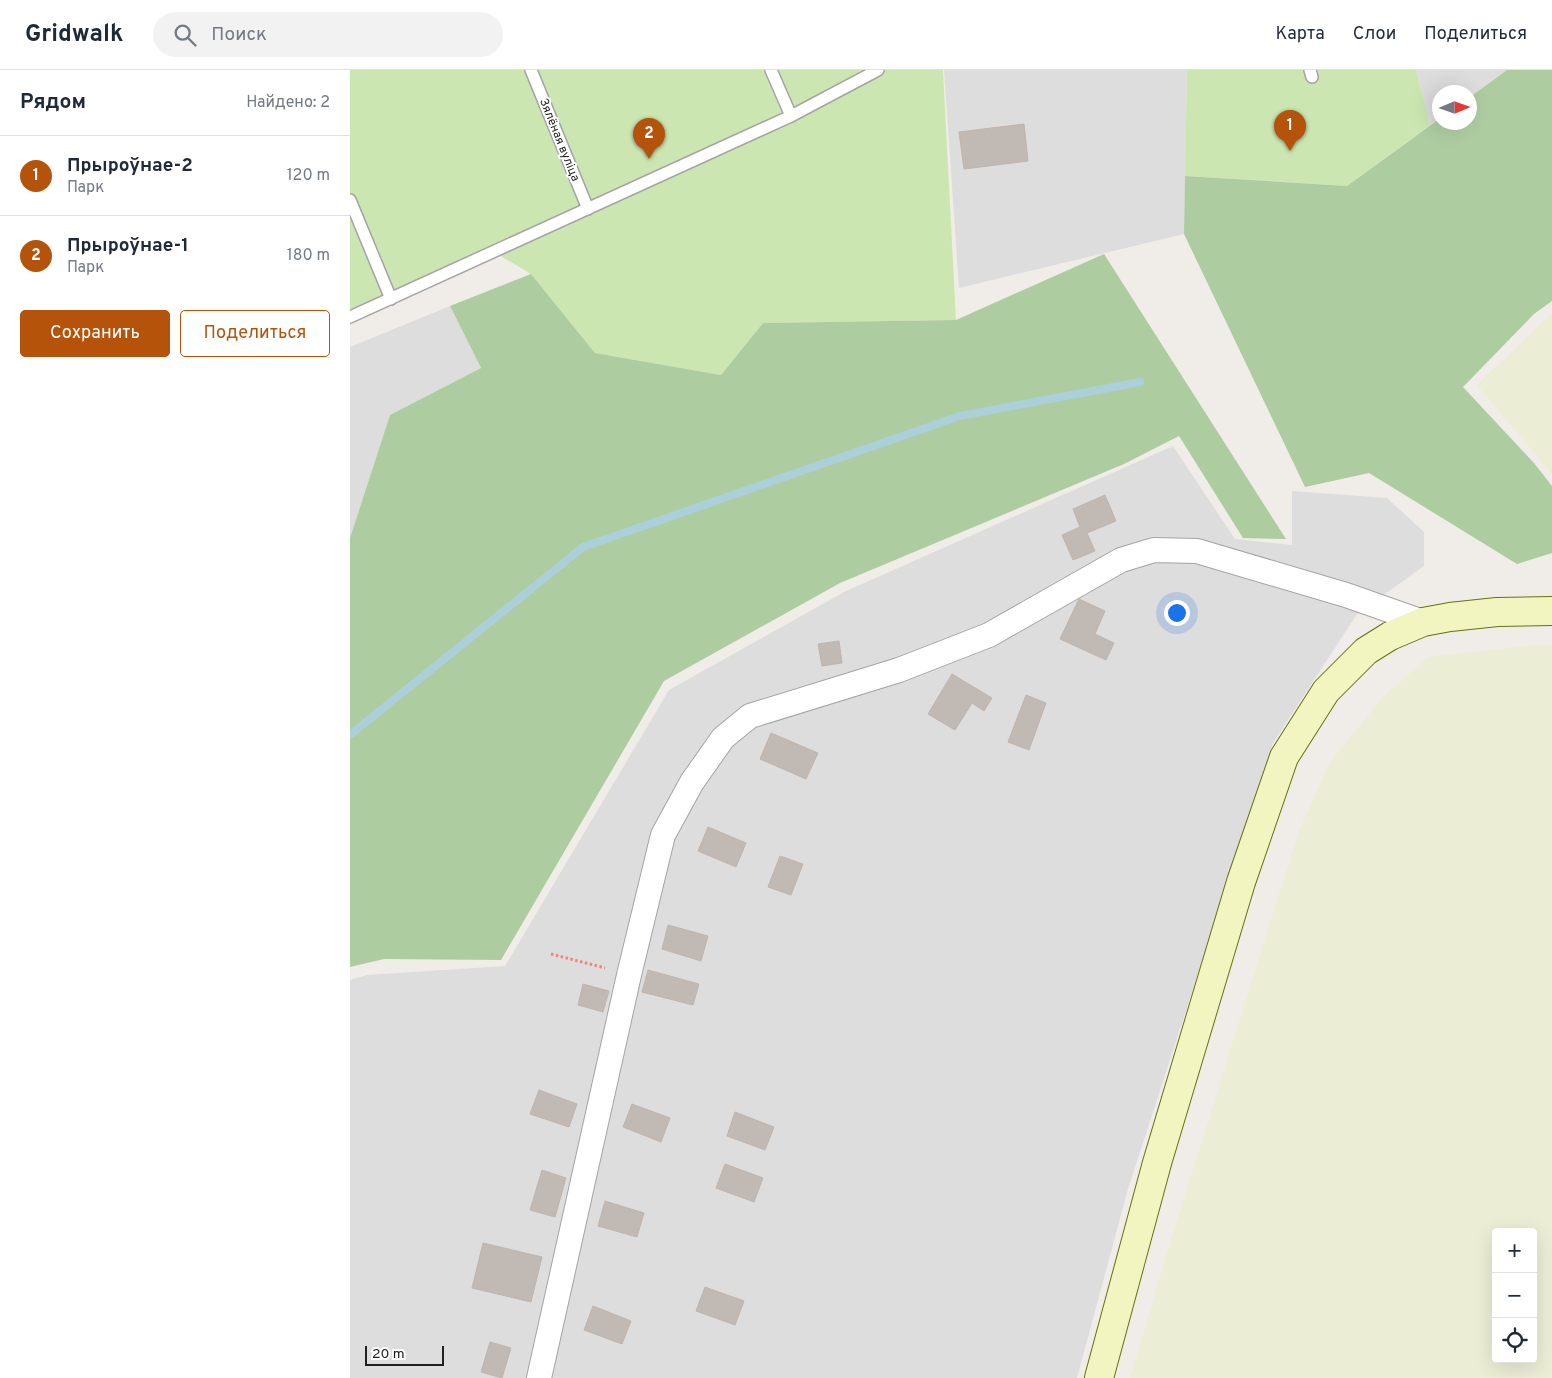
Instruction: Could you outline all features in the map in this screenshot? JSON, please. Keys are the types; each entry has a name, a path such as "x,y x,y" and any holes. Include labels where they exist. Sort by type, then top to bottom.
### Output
{"street":[{"path":"539,1378 663,835 692,782 723,738 750,716 899,670 989,635 1121,560 1154,550 1197,551 1346,596 1423,622"},
{"path":"1099,1378 1157,1163 1233,910 1284,757 1326,691 1366,651 1390,636 1423,622 1497,612 1552,611"}],"lane":[{"name":"Зялёная вуліца","path":"531,70 588,209"},
{"path":"772,70 791,116"},
{"path":"350,317 791,116 878,70"},
{"path":"350,200 391,299"}],"path":[{"path":"551,954 630,975"}],"shaded area":[{"path":"944,70 1187,70 1184,234 959,288"},
{"path":"1416,70 1507,70 1477,92 1477,85 1432,85 1432,124 1430,125"},
{"path":"450,306 481,368 390,415 350,538 350,347"},
{"path":"1173,446 1235,539 1292,545 1292,491 1387,498 1424,532 1424,566 1357,614 1273,743 1128,1189 1077,1378 350,1378 350,980 367,975 505,966 669,690 844,592"}],"green space":[{"path":"350,70 943,70 956,320 763,323 721,375 595,353 531,274 489,249 350,309"},
{"path":"1187,70 1416,70 1430,125 1347,186 1185,176"},
{"path":"1507,70 1552,70 1552,301 1534,314 1463,387 1534,463 1552,486 1552,553 1517,564 1369,473 1305,487 1184,234 1185,176 1347,186 1432,124 1432,130 1477,130 1477,92"},
{"path":"1104,254 1286,539 1243,538 1179,436 1124,464 840,583 664,681 501,960 384,959 350,967 350,538 390,415 481,368 450,306 531,274 595,353 721,375 763,323 956,320"},
{"path":"1552,314 1552,474 1477,385"},
{"path":"1535,645 1552,645 1552,1378 1130,1378 1170,1243 1298,833 1330,762 1383,697 1428,657"}],"building":[{"path":"1024,124 1028,161 964,169 959,132"},
{"path":"1105,495 1116,521 1087,533 1095,551 1073,560 1062,535 1080,527 1073,509"},
{"path":"1079,599 1105,611 1095,634 1114,643 1106,660 1060,639"},
{"path":"839,641 842,663 822,666 818,644"},
{"path":"952,674 992,698 984,711 972,703 955,730 928,714"},
{"path":"1026,695 1046,703 1029,750 1008,742"},
{"path":"771,733 818,753 806,779 760,759"},
{"path":"708,827 746,843 736,867 698,851"},
{"path":"780,856 803,864 791,895 768,887"},
{"path":"668,925 708,936 701,961 662,949"},
{"path":"648,970 699,984 693,1005 642,992"},
{"path":"583,984 609,991 603,1012 578,1005"},
{"path":"539,1090 577,1104 569,1127 530,1114"},
{"path":"632,1104 670,1118 661,1142 623,1127"},
{"path":"735,1112 774,1127 765,1150 727,1136"},
{"path":"725,1164 763,1178 754,1202 716,1188"},
{"path":"542,1170 566,1178 555,1217 530,1210"},
{"path":"605,1201 644,1213 637,1237 598,1226"},
{"path":"483,1243 542,1257 531,1302 472,1288"},
{"path":"705,1287 744,1301 735,1325 696,1311"},
{"path":"593,1306 631,1321 622,1344 584,1330"},
{"path":"490,1342 511,1348 502,1378 481,1372"}],"waterway":[{"path":"350,735 583,547 960,416 1140,382"}],"place":[{"name":"Прыроўнае-2","path":"1290,151"},
{"name":"Прыроўнае-1","path":"649,159"}]}
